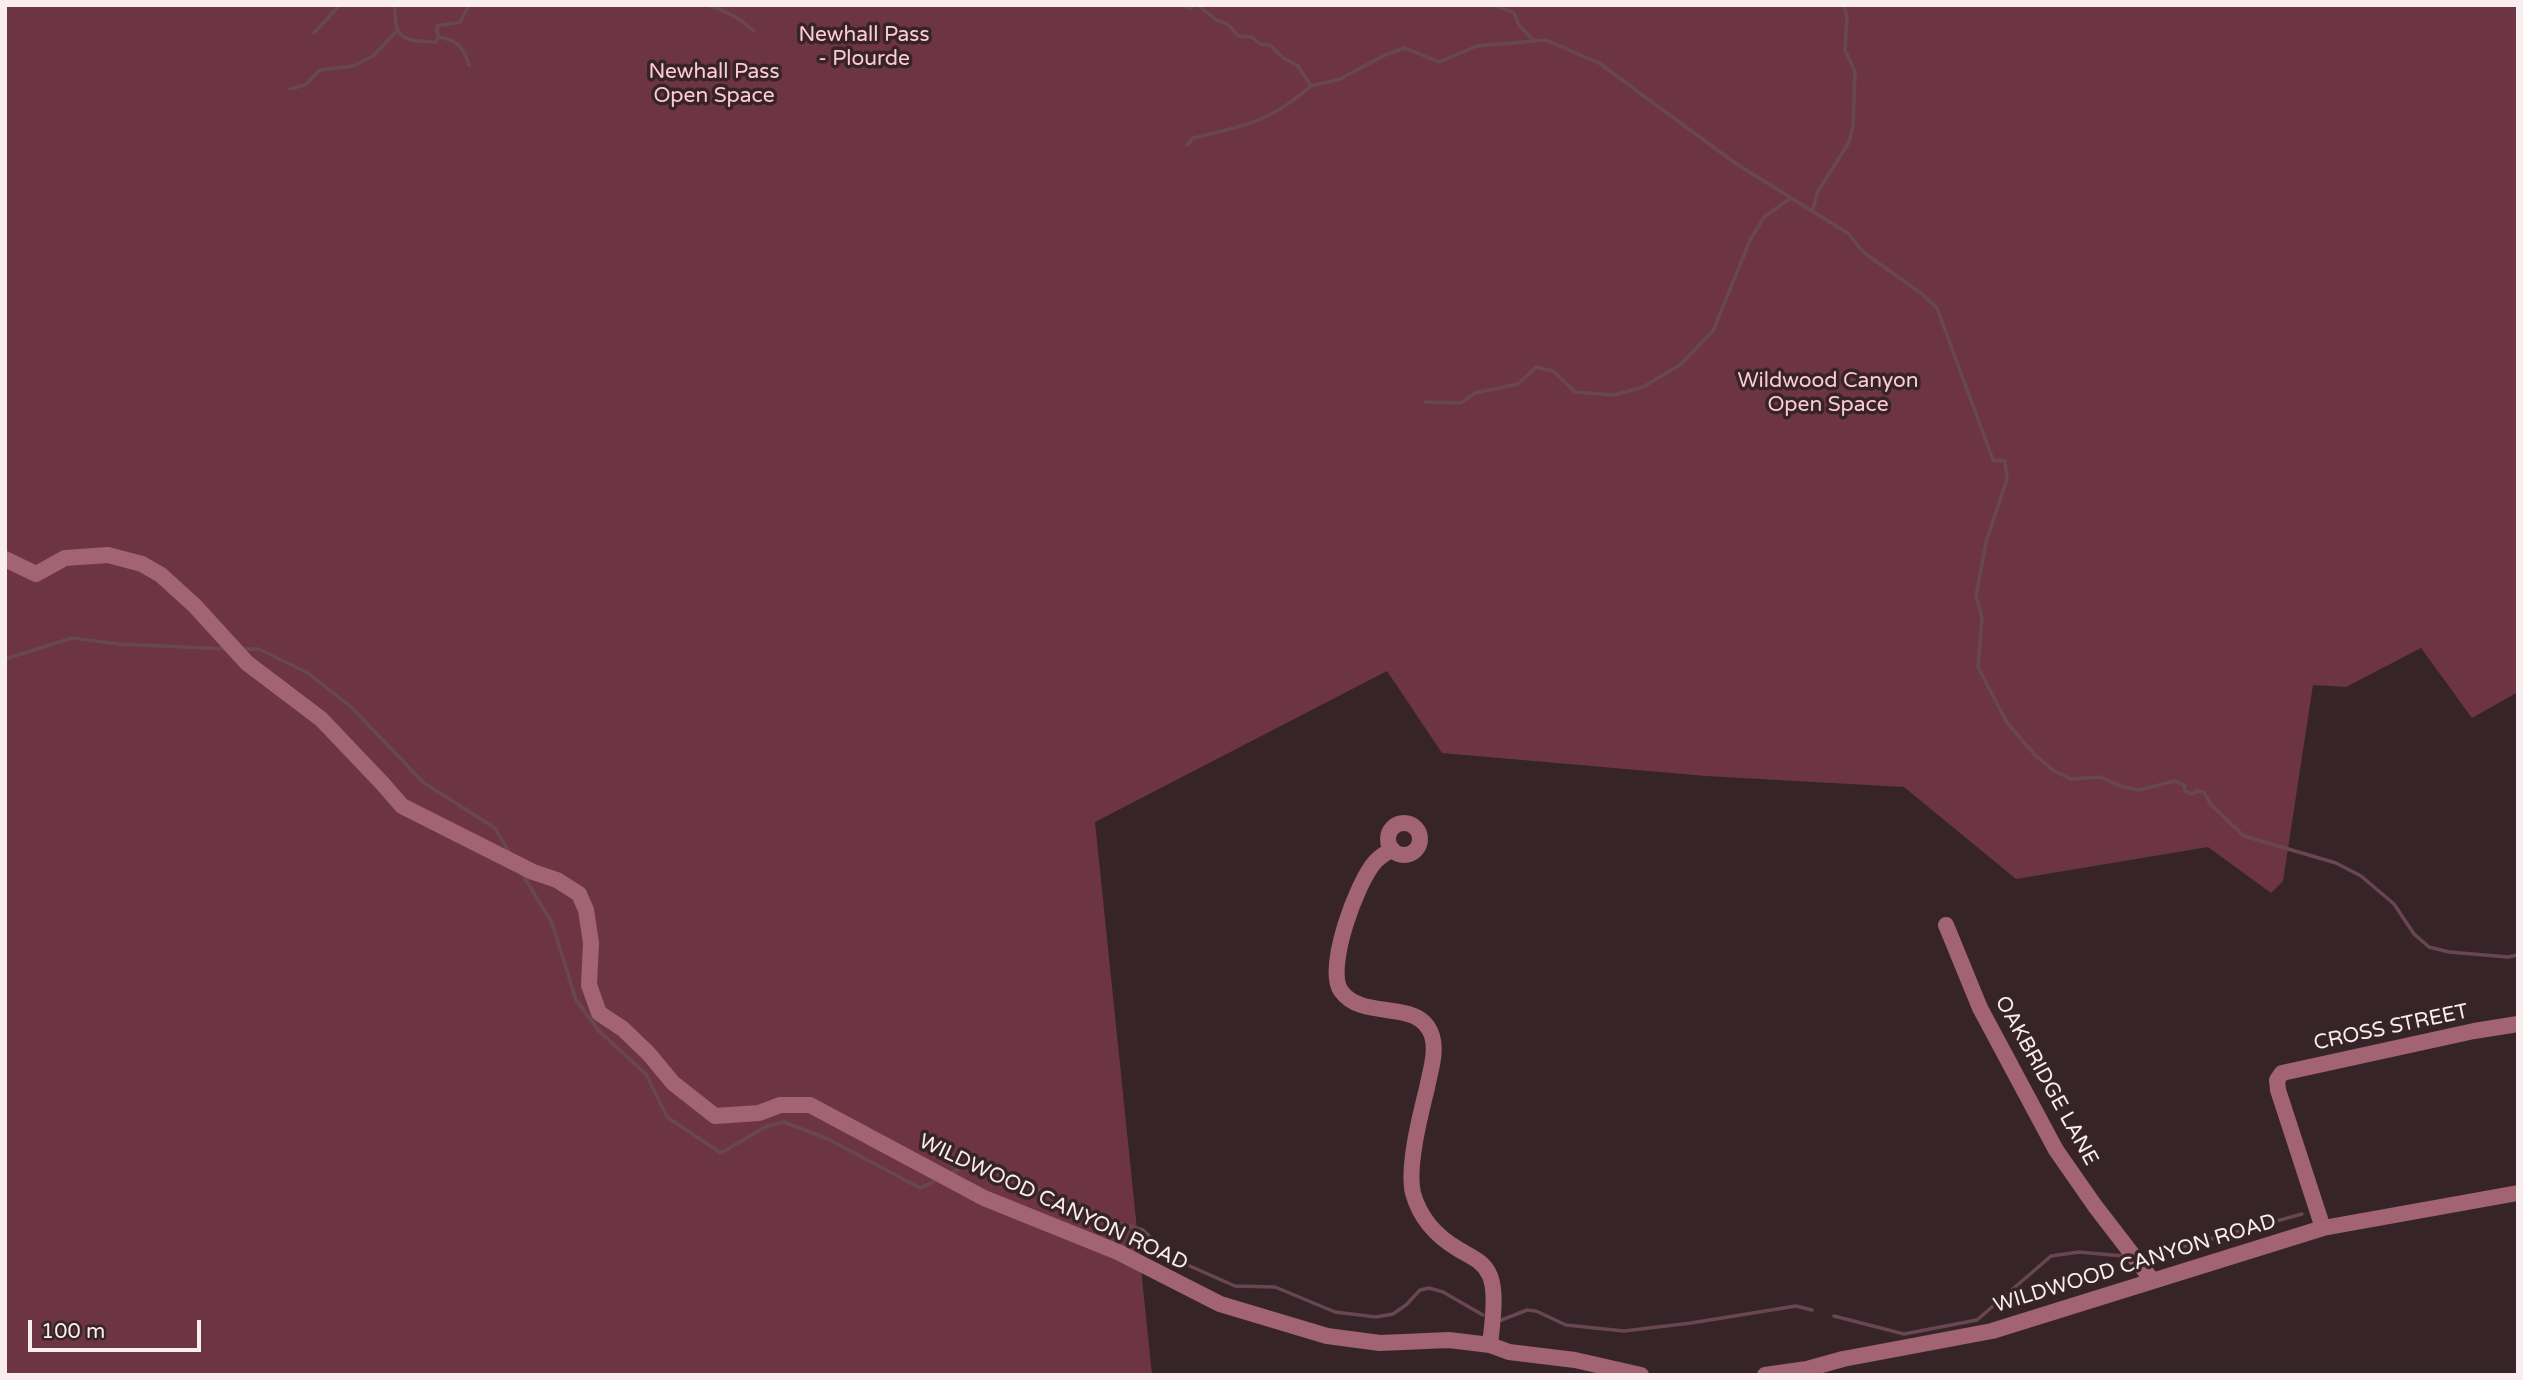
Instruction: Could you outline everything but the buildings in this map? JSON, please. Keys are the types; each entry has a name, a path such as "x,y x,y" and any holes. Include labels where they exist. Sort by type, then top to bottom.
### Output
{"street":[{"name":"WILDWOOD CANYON ROAD","path":"5,559 36,573 65,558 108,555 142,564 178,591 240,656 321,719 401,806 527,869 557,880 579,894 586,910 591,943 589,985 599,1013 623,1029 673,1083 715,1116 759,1113 780,1105 810,1105 984,1198 1118,1252 1220,1304 1306,1331 1380,1343 1449,1340 1490,1345 1509,1352 1575,1360 1641,1375"},
{"path":"1392,849 1376,861 1361,885 1350,910 1335,976 1341,991 1351,1001 1361,1007 1413,1015 1427,1027 1432,1036 1434,1052 1419,1119 1410,1178 1422,1217 1437,1234 1483,1263 1491,1278 1493,1320 1490,1345"},
{"name":"OAKBRIDGE LANE","path":"1946,925 1980,1008 2056,1150 2152,1280"},
{"name":"CROSS STREET","path":"2323,1227 2282,1104 2277,1080 2282,1073 2518,1024"},
{"name":"WILDWOOD CANYON ROAD","path":"1765,1375 1807,1369 1843,1359 1992,1331 2323,1227 2518,1194"}],"green space":[{"path":"5,5 2518,5 2518,692 2472,718 2421,648 2346,687 2313,685 2283,881 2271,893 2208,847 2016,879 1904,787 1706,776 1442,753 1387,671 1095,822 1152,1375 5,1375"}],"waterway":[{"path":"314,33 340,5"},
{"path":"394,5 396,26 403,37 436,42 437,26 460,22 469,5"},
{"path":"707,5 732,15 754,31"},
{"path":"1182,5 1190,9 1194,5"},
{"path":"1198,5 1216,20 1228,24 1238,36 1252,37 1260,44 1270,45 1283,58 1297,65 1311,86 1340,79 1385,55 1405,48 1439,62 1477,46 1546,40 1599,63 1735,163 1849,234 1863,252 1922,294 1937,308 1993,460 2005,461 2007,479 1986,542 1976,596 1982,618 1978,667 2008,724 2035,755 2054,771 2071,779 2100,777 2123,787 2139,790 2175,781 2184,785 2185,791 2192,794 2197,791 2204,792 2211,805 2244,836 2336,863 2361,876 2394,904 2414,934 2429,947 2449,952 2508,957 2518,955"},
{"path":"1494,5 1514,13 1519,25 1534,41"},
{"path":"1813,210 1817,193 1849,142 1853,126 1855,72 1845,50 1847,17 1844,5"},
{"path":"290,89 305,85 320,70 353,66 373,56 398,30"},
{"path":"438,37 459,45 469,65"},
{"path":"1187,145 1193,138 1242,126 1269,115 1311,86"},
{"path":"1425,402 1461,403 1475,393 1518,384 1536,367 1553,371 1575,392 1614,395 1643,387 1680,365 1713,331 1751,238 1765,216 1791,198"},
{"path":"5,659 72,638 118,644 227,649"},
{"path":"242,649 259,649 308,673 351,707 424,783 495,828 510,854"},
{"path":"521,872 552,923 576,1000 599,1031 646,1074 667,1117 721,1153 765,1127 784,1122 828,1139 920,1188 933,1182"},
{"path":"953,1172 976,1161 1099,1217 1143,1230 1174,1259 1235,1286 1275,1287 1335,1312 1376,1317 1393,1314 1420,1290 1429,1288 1443,1292 1483,1315"},
{"path":"2142,1258 2302,1214"},
{"path":"1834,1316 1904,1334 1977,1320 2051,1256 2079,1252 2123,1256"},
{"path":"1499,1321 1527,1310 1536,1311 1566,1325 1624,1331 1796,1306 1812,1310"}],"park label":[{"name":"Newhall Pass - Plourde","path":"864,47"},
{"name":"Newhall Pass Open Space","path":"714,84"},
{"name":"Wildwood Canyon Open Space","path":"1828,393"}]}
